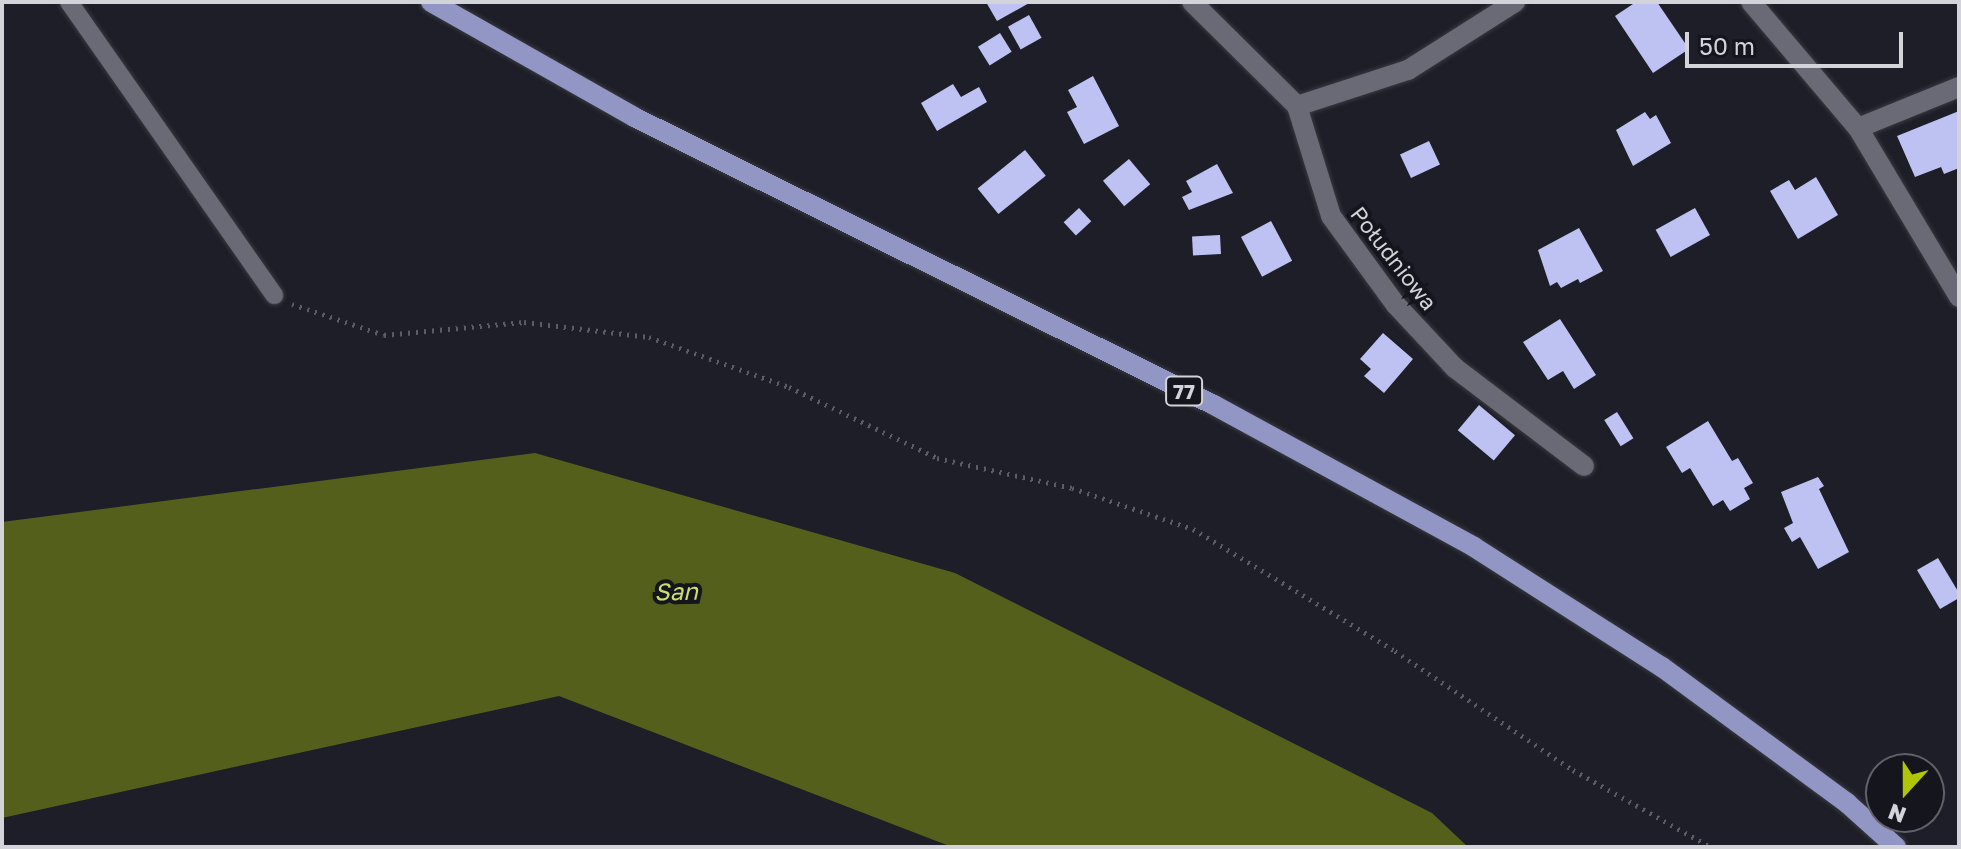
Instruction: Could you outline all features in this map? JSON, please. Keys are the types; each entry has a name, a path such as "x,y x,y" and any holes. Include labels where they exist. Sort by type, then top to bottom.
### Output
{"main road":[{"name":"77","path":"431,2 634,117 1214,405 1474,547 1662,667 1847,803 1896,847"}],"street":[{"name":"Południowa","path":"1192,2 1297,106 1331,216 1396,305 1455,368 1584,466"},
{"path":"1297,106 1408,70 1515,2"},
{"path":"1751,2 1858,128 1959,297"},
{"path":"1858,128 1959,87"}],"lane":[{"path":"69,2 274,295"}],"path":[{"path":"274,295 315,316 384,335 524,322 649,337 789,387 937,458 1072,488 1193,529 1395,651 1573,770 1711,847"}],"water":[{"name":"San","path":"535,453 955,573 1432,813 1468,847 952,847 559,696 2,818 2,522"}],"building":[{"path":"986,2 1031,2 997,21"},
{"path":"1636,2 1657,2 1689,49 1653,73 1615,16"},
{"path":"1029,15 1042,38 1021,49 1008,27"},
{"path":"1000,33 1012,52 990,65 978,47"},
{"path":"1093,76 1119,126 1084,144 1067,112 1077,107 1068,90"},
{"path":"953,84 961,97 979,87 987,102 937,131 921,103"},
{"path":"1959,111 1959,168 1944,174 1941,167 1915,177 1897,136"},
{"path":"1645,112 1650,119 1656,115 1671,143 1633,166 1616,130"},
{"path":"1429,141 1440,165 1411,178 1400,155"},
{"path":"1025,150 1046,176 998,214 978,188"},
{"path":"1129,159 1150,184 1124,206 1103,181"},
{"path":"1217,164 1233,193 1189,210 1182,197 1192,192 1186,181"},
{"path":"1816,177 1838,215 1798,239 1770,191 1789,180 1795,190"},
{"path":"1079,208 1091,221 1076,235 1064,222"},
{"path":"1695,208 1710,235 1671,257 1656,230"},
{"path":"1271,221 1292,261 1262,277 1241,237"},
{"path":"1579,228 1603,271 1580,283 1578,279 1561,288 1557,282 1550,286 1538,250"},
{"path":"1220,235 1221,254 1193,255 1192,236"},
{"path":"1560,319 1596,375 1574,389 1563,371 1548,380 1523,342"},
{"path":"1383,333 1413,359 1384,393 1364,376 1371,369 1360,359"},
{"path":"1479,405 1515,435 1494,460 1458,430"},
{"path":"1617,412 1633,438 1621,446 1604,420"},
{"path":"1708,421 1732,461 1738,458 1753,483 1744,488 1750,499 1730,511 1723,500 1713,506 1690,468 1682,473 1666,447"},
{"path":"1818,477 1824,486 1819,489 1849,552 1818,569 1800,537 1792,542 1784,528 1793,523 1781,492"},
{"path":"1938,558 1959,593 1959,598 1940,609 1917,570"}]}
